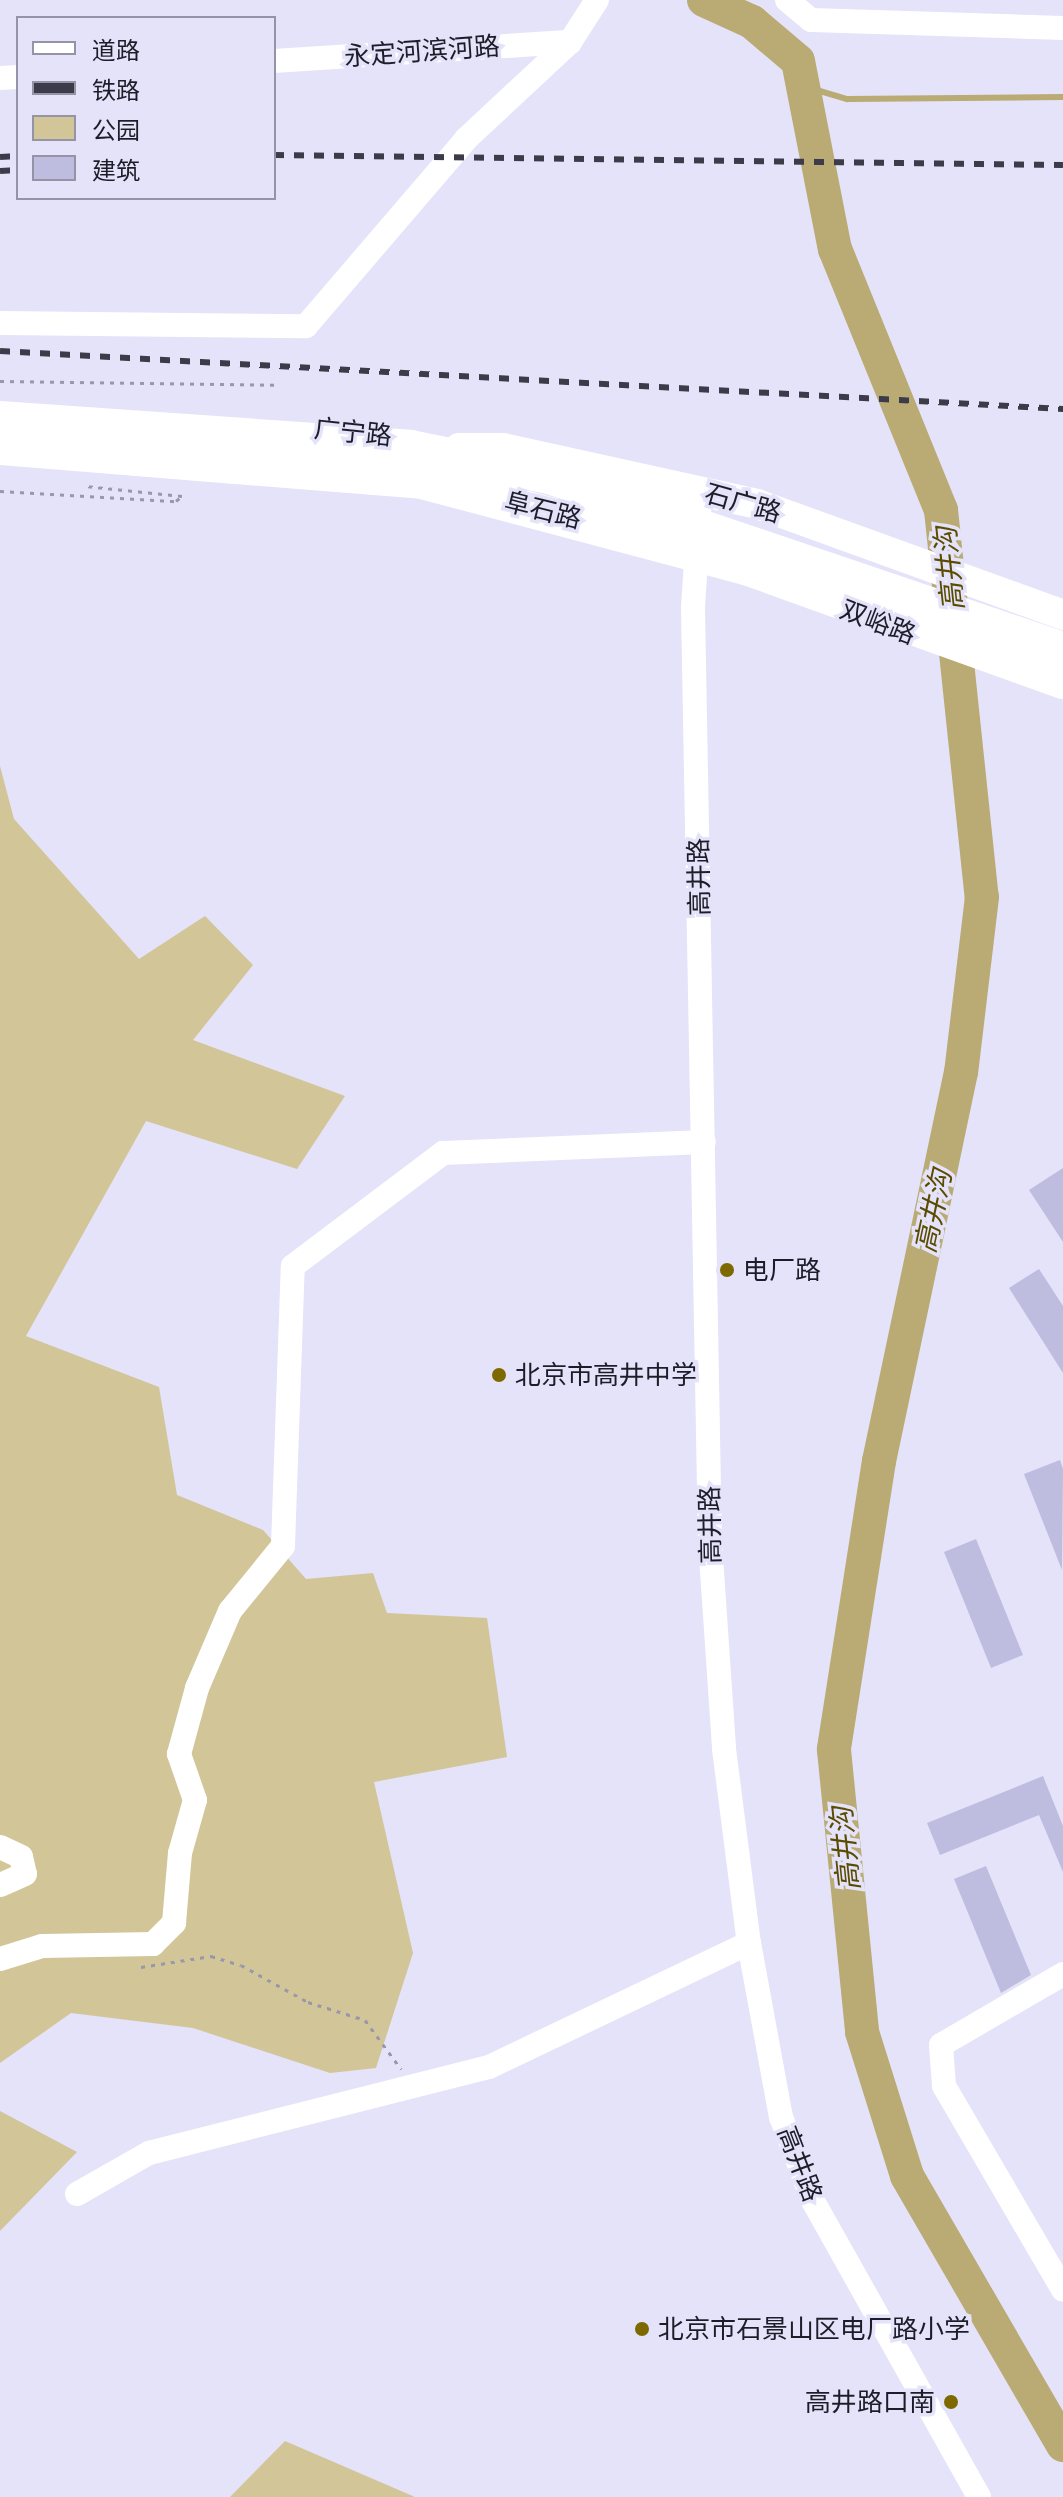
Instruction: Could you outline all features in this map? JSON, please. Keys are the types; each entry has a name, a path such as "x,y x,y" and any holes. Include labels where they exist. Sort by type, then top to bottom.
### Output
{"highway":[{"name":"阜石路","path":"0,416 410,448 549,476 1063,650"},
{"name":"阜石路","path":"0,447 422,481 746,567 1063,682"}],"main road":[{"name":"石广路","path":"410,448 503,448 757,504 1063,615"}],"street":[{"path":"0,323 306,326 466,139 570,42 597,0"},
{"path":"787,0 811,20 1063,28"},
{"name":"永定河滨河路","path":"276,61 570,42"},
{"name":"广宁路","path":"0,416 397,436 700,499"},
{"name":"广宁路","path":"0,462 182,466 406,482 570,514 694,556"},
{"path":"700,499 880,559 986,599 1063,621"},
{"name":"高井路","path":"700,499 694,556 715,1647 749,1943 781,2117 813,2201 979,2497"},
{"name":"双峪路","path":"694,556 1024,675 1063,682"},
{"path":"1024,675 1063,690"},
{"path":"0,1959 42,1946 153,1944 174,1923 180,1853 195,1800 179,1754 197,1688 230,1611 283,1546 293,1266 443,1153 704,1142"},
{"path":"0,1847 21,1857 25,1874 0,1885"},
{"path":"77,2194 149,2153 489,2067 749,1943"},
{"path":"1063,1974 941,2045 944,2086 1063,2290"}],"path":[{"path":"0,381 275,385"},
{"path":"0,491 176,501 182,496 86,486"},
{"path":"136,1967 162,1968 211,1956 241,1965 308,2002 365,2020 416,2087"}],"green space":[{"path":"0,766 14,819 139,959 205,916 253,965 193,1040 345,1096 297,1169 146,1121 26,1336 159,1387 177,1495 263,1530 306,1579 373,1573 387,1613 487,1618 507,1757 374,1782 413,1953 376,2068 330,2073 193,2028 71,2013 0,2063"},
{"path":"0,2111 77,2152 0,2231"},
{"path":"285,2441 415,2497 230,2497"}],"building":[{"path":"1063,1168 1063,1242 1029,1190"},
{"path":"1039,1269 1063,1306 1063,1373 1009,1288"},
{"path":"1060,1460 1063,1469 1062,1570 1024,1474"},
{"path":"976,1539 1023,1655 991,1668 944,1552"},
{"path":"1043,1776 1063,1826 1063,1872 1039,1815 940,1855 927,1823"},
{"path":"986,1866 1031,1975 1001,1993 954,1879"}],"waterway":[{"name":"高井沟","path":"704,0 752,22 798,61 835,249 941,510 982,897 961,1072 879,1461 834,1750 862,2032 907,2176 1063,2445"},
{"path":"803,86 847,99 1063,97"}],"railway":[{"path":"276,155 1063,165"},
{"path":"0,157 16,156"},
{"path":"0,171 16,170"},
{"path":"0,351 1063,409"}],"place":[{"name":"电厂路","path":"727,1270"},
{"name":"北京市高井中学","path":"499,1375"},
{"name":"北京市石景山区电厂路小学","path":"642,2329"},
{"name":"高井路口南","path":"951,2402"}]}
